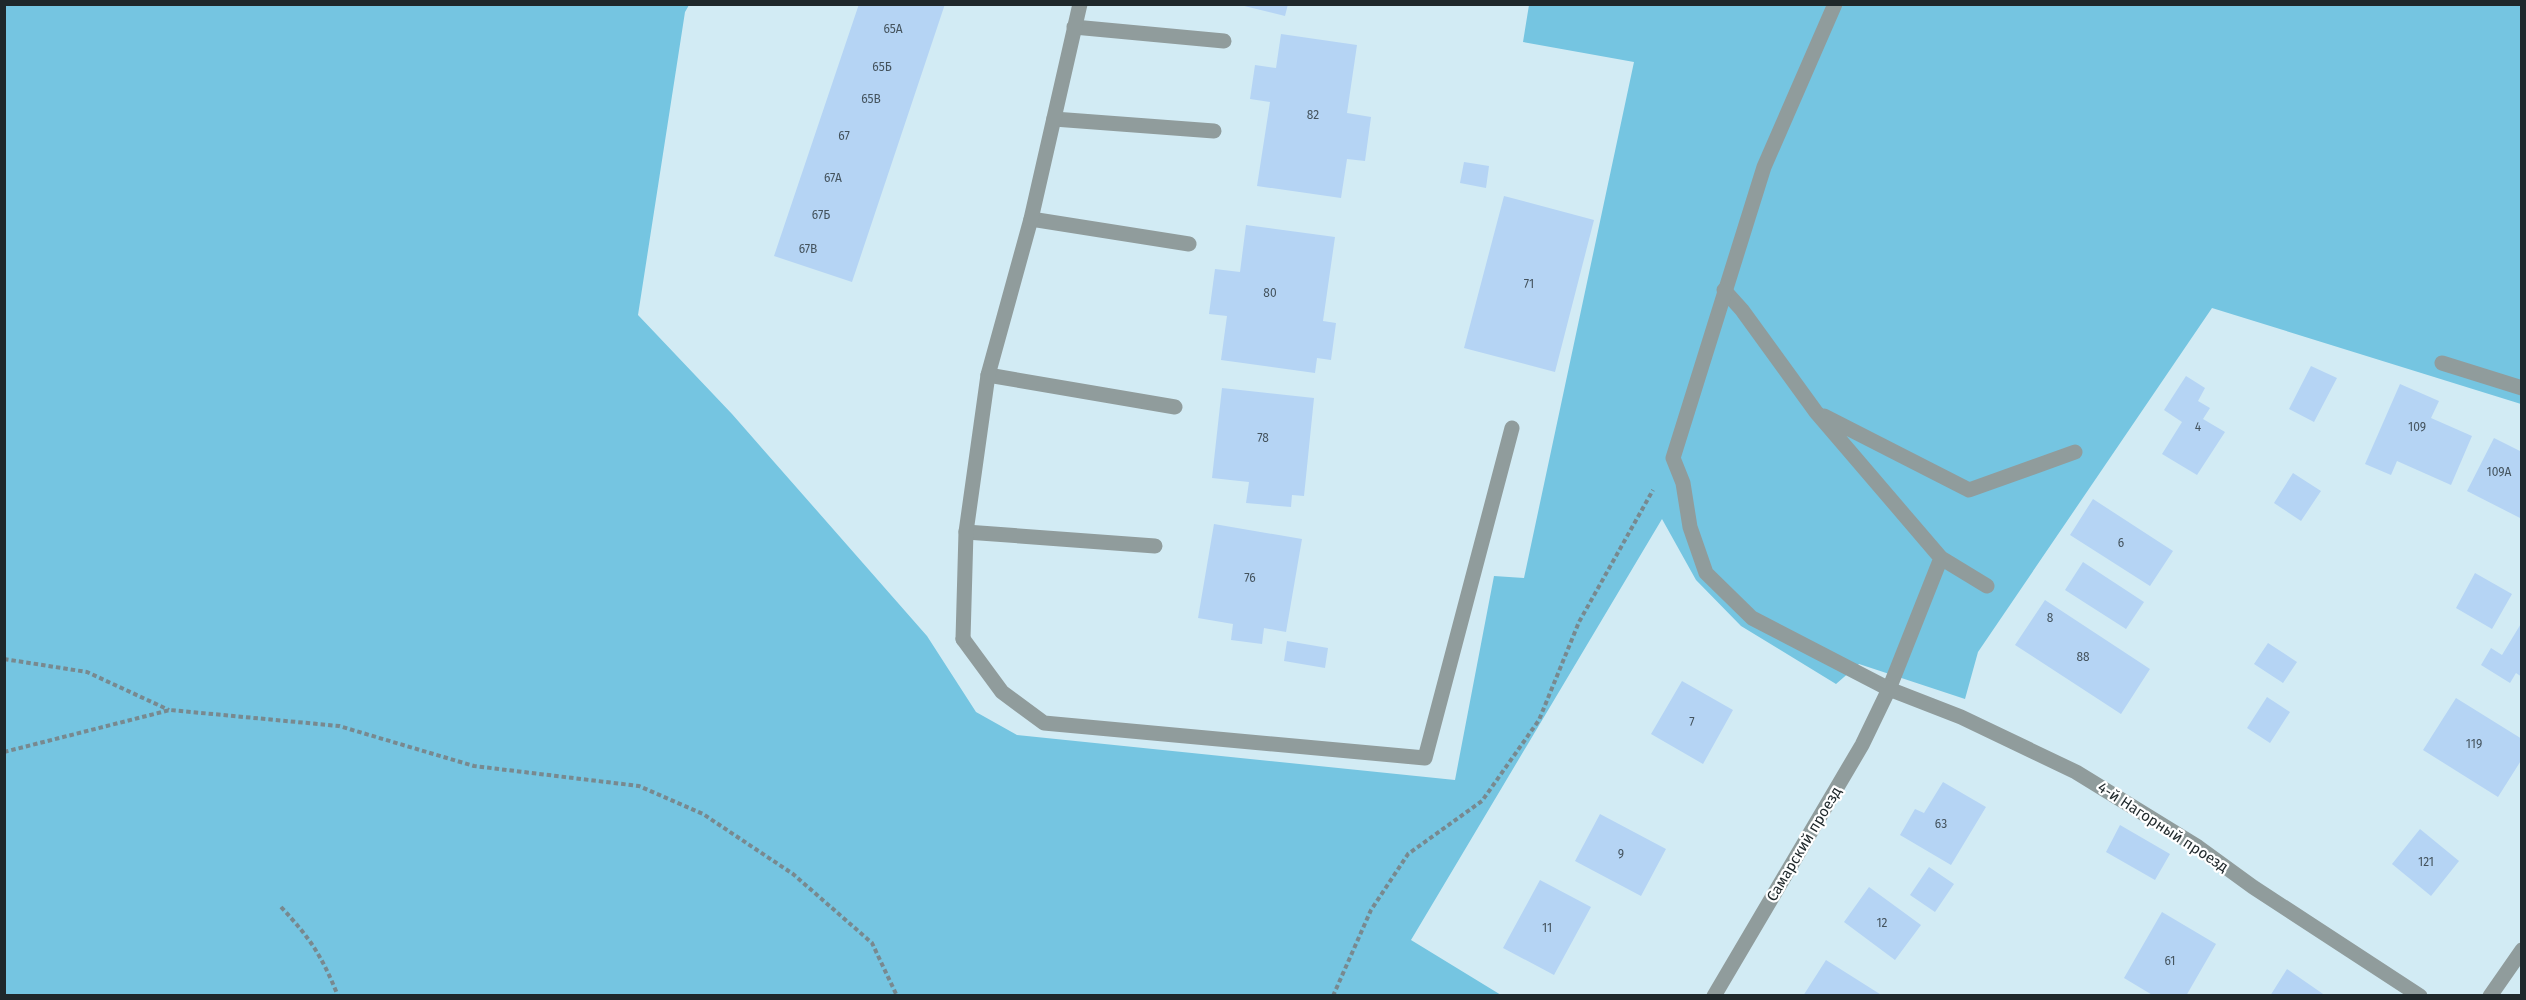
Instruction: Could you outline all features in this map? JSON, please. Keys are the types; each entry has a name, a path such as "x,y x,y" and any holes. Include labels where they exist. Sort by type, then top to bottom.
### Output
{"street":[{"path":"1080,4 1031,219 988,375 966,532 963,639 1002,692 1044,723 1425,758 1512,428"},
{"path":"1673,458 1764,167 1835,4"},
{"path":"1074,27 1224,41"},
{"path":"1054,119 1214,131"},
{"path":"1031,219 1189,244"},
{"path":"1724,290 1742,310 1816,412 1941,558 1987,586"},
{"path":"2442,363 2522,388"},
{"path":"988,375 1175,407"},
{"path":"1816,412 1969,490 2075,452"},
{"name":"4-й Нагорный проезд","path":"1673,458 1683,483 1690,527 1706,573 1752,618 1889,690 1961,717 2076,772 2198,846 2253,887 2420,996"},
{"path":"966,532 1155,546"},
{"name":"Самарский проезд","path":"1714,996 1862,745 1889,690 1941,558"},
{"path":"2490,996 2522,950"}],"path":[{"path":"1333,996 1371,910 1408,854 1482,801 1539,720 1579,622 1620,545 1673,458"},
{"path":"4,659 87,672 170,710 339,726 474,766 639,786 703,814 793,874 873,943 897,996"},
{"path":"4,752 170,710"},
{"path":"281,907 310,938 328,970 338,996"}],"shaded area":[{"path":"5,5 689,5 685,12 638,315 732,414 927,636 976,712 1017,735 1455,780 1494,576 1524,578 1634,62 1523,42 1529,5 2521,5 2521,404 2212,308 1978,652 1965,699 1859,664 1836,684 1741,626 1696,580 1662,519 1411,940 1501,995 5,996"}],"building":[{"path":"859,4 945,4 852,282 774,256"},
{"path":"1236,4 1288,4 1285,16"},
{"path":"1281,34 1357,45 1347,113 1371,117 1365,161 1347,159 1341,198 1257,186 1270,102 1250,99 1255,65 1276,68"},
{"path":"1464,162 1489,166 1486,188 1460,183"},
{"path":"1504,196 1594,220 1555,372 1464,348"},
{"path":"1246,225 1335,237 1323,321 1336,323 1331,360 1317,358 1315,373 1221,360 1227,316 1209,314 1215,269 1240,272"},
{"path":"2311,366 2337,378 2314,422 2289,409"},
{"path":"2186,376 2205,388 2198,401 2210,408 2203,419 2225,432 2197,475 2162,454 2182,422 2164,410"},
{"path":"2400,384 2439,401 2431,418 2472,436 2451,485 2397,461 2391,475 2365,464"},
{"path":"1222,388 1314,398 1304,496 1292,495 1291,507 1246,503 1249,482 1212,478"},
{"path":"2494,438 2522,452 2522,519 2467,491"},
{"path":"2293,473 2321,491 2301,521 2274,503"},
{"path":"2093,499 2173,551 2150,586 2070,535"},
{"path":"1214,524 1302,539 1286,632 1264,628 1262,644 1231,640 1233,624 1198,618"},
{"path":"2083,562 2144,602 2126,629 2065,590"},
{"path":"2475,573 2512,594 2492,629 2456,608"},
{"path":"2045,600 2150,669 2121,714 2015,645"},
{"path":"2522,622 2522,677 2516,673 2510,683 2481,665 2491,648 2502,655"},
{"path":"1287,641 1328,648 1325,668 1284,661"},
{"path":"2268,643 2297,662 2283,683 2254,664"},
{"path":"1682,681 1733,710 1703,764 1651,734"},
{"path":"2267,697 2290,712 2270,743 2247,728"},
{"path":"2456,698 2522,739 2522,759 2498,797 2423,750"},
{"path":"1943,782 1986,807 1951,865 1900,835 1915,809 1924,813"},
{"path":"1600,814 1666,849 1641,896 1575,861"},
{"path":"2120,825 2170,854 2155,880 2106,852"},
{"path":"2420,829 2459,861 2431,896 2392,864"},
{"path":"1929,867 1954,884 1935,912 1910,895"},
{"path":"1540,880 1591,907 1554,975 1503,948"},
{"path":"1869,887 1921,925 1895,960 1844,922"},
{"path":"2162,912 2216,944 2186,996 2154,996 2124,978"},
{"path":"1826,960 1883,996 1803,996"},
{"path":"2287,969 2326,996 2270,996"}]}
